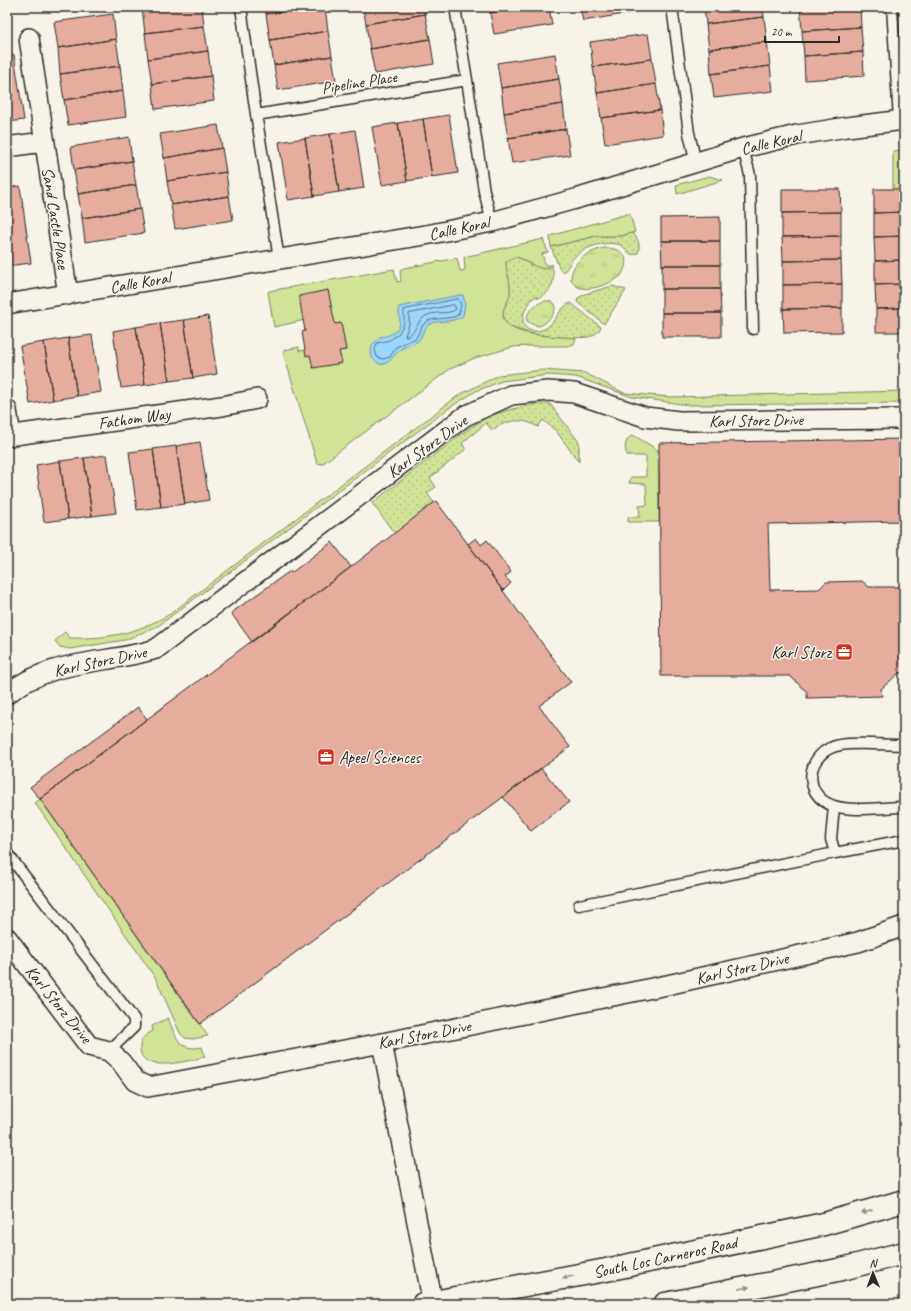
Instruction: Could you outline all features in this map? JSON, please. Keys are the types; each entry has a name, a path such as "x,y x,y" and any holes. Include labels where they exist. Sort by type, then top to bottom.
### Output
{"main road":[{"name":"South Los Carneros Road","path":"429,1303 606,1270 824,1224 904,1201"},
{"path":"665,1304 838,1270 904,1253"}],"street":[{"name":"Sand Castle Place","path":"29,38 43,142 68,295"},
{"name":"Calle Koral","path":"7,304 279,260 492,222 579,198 743,148 797,136 902,120"},
{"path":"7,147 43,142"},
{"name":"Karl Storz Drive","path":"7,694 22,682 54,669 89,661 137,655 156,649 465,416 511,395 548,391 574,393 645,417 678,421 904,418"},
{"name":"Fathom Way","path":"7,410 9,436 222,406 257,398"},
{"name":"Karl Storz Drive","path":"7,938 89,1046 109,1051 121,1062 135,1081 148,1087 675,984 858,942 904,926"},
{"path":"382,1042 429,1303"}],"lane":[{"path":"241,7 256,116 279,260"},
{"path":"455,7 484,191 492,222"},
{"path":"672,7 689,133 696,163"},
{"path":"892,7 902,120"},
{"name":"Pipeline Place","path":"256,116 467,80"},
{"path":"743,148 750,175 753,329"},
{"path":"904,745 839,745 818,756 812,768 811,779 815,792 823,801 834,806 847,808 904,807"},
{"path":"834,806 831,839 834,854"},
{"path":"579,905 904,840"},
{"path":"7,853 134,1019 134,1027 109,1051"}],"green space":[{"path":"904,150 904,190 893,190 893,151"},
{"path":"709,176 723,180 677,194 676,185"},
{"path":"630,214 635,232 621,236 596,236 551,247 550,236"},
{"path":"632,233 638,242 638,253 630,254 621,245 608,243 601,244 587,248 581,252 571,261 564,272 560,270 551,247 596,236 621,236"},
{"path":"543,239 548,252 542,254 546,266 552,264 552,266 541,268 520,258 514,257 506,262 510,293 503,316 506,323 523,332 546,336 576,338 574,344 568,346 513,347 475,358 450,369 322,464 317,463 283,352 284,350 299,347 299,351 311,349 305,320 274,327 269,291 394,269 397,282 401,281 400,270 404,268 457,258 460,271 465,270 464,257"},
{"path":"604,248 611,248 621,252 624,255 626,264 621,276 610,283 594,288 580,288 574,285 571,279 572,272 578,262 592,252"},
{"path":"511,257 520,258 529,264 546,269 552,266 553,281 550,290 543,296 538,298 537,296 530,300 530,303 526,308 523,319 526,328 535,331 546,328 563,308 571,303 601,327 598,331 592,336 585,337 574,338 547,336 521,331 506,323 503,313 510,290 506,262"},
{"path":"612,286 626,290 604,324 577,302 578,298 585,294"},
{"path":"545,301 550,301 555,304 555,311 549,320 540,326 534,325 527,321 530,311 538,304"},
{"path":"543,370 585,373 624,393 671,397 904,391 904,403 688,405 632,397 576,377 549,375 502,381 476,391 449,408 158,626 125,640 70,649 60,647 55,641 65,632 70,638 110,636 122,634 158,621 170,614 459,395 499,375"},
{"path":"536,404 550,404 579,442 579,462 556,431 543,420 538,427 526,422 515,421 503,424 492,430 486,423 462,443 466,449 430,478 436,487 427,493 434,503 395,534 372,503 468,429 487,417 508,410"},
{"path":"633,435 658,450 659,522 628,522 628,517 640,517 639,506 647,505 646,484 629,483 631,477 646,477 646,456 628,456 626,453 625,447 627,441 630,436"},
{"path":"40,799 208,1036 193,1039 185,1038 180,1033 156,979 35,803"},
{"path":"168,1018 179,1041 188,1047 202,1047 205,1057 177,1063 156,1064 147,1061 142,1056 140,1044 142,1039 153,1031 152,1026"}],"water":[{"path":"463,295 465,304 463,316 454,320 430,324 418,341 398,351 386,363 378,363 374,360 371,353 372,345 380,337 394,333 398,328 400,324 399,307"}],"building":[{"path":"202,7 204,26 145,33 142,8"},
{"path":"265,7 315,7 266,14"},
{"path":"325,7 328,31 270,40 266,14"},
{"path":"363,7 424,7 425,14 366,24"},
{"path":"489,7 529,7 490,13"},
{"path":"529,7 549,7 552,25 494,34 490,13"},
{"path":"580,7 640,7 641,11 583,21"},
{"path":"704,7 763,7 764,17 706,24"},
{"path":"800,7 860,7 861,27 802,31"},
{"path":"113,14 116,39 58,48 54,22"},
{"path":"425,14 430,39 370,49 366,24"},
{"path":"764,17 767,42 709,49 706,24"},
{"path":"204,26 208,51 148,59 145,33"},
{"path":"861,27 863,52 804,56 802,31"},
{"path":"328,31 332,56 274,65 270,40"},
{"path":"648,34 652,59 593,67 590,42"},
{"path":"116,39 120,66 60,74 58,48"},
{"path":"430,39 434,64 375,74 370,49"},
{"path":"767,42 770,66 711,74 709,49"},
{"path":"208,51 211,76 152,84 148,59"},
{"path":"863,52 864,76 805,80 804,56"},
{"path":"555,54 559,79 501,88 497,63"},
{"path":"14,55 24,120 7,122 7,56"},
{"path":"332,56 336,81 278,90 274,65"},
{"path":"652,59 656,84 597,93 593,67"},
{"path":"120,66 123,91 64,100 60,74"},
{"path":"770,66 773,91 714,98 711,74"},
{"path":"211,76 214,101 155,109 152,84"},
{"path":"559,79 563,104 504,113 501,88"},
{"path":"656,84 660,110 601,118 597,93"},
{"path":"123,91 126,117 68,125 64,100"},
{"path":"563,104 566,129 508,138 504,113"},
{"path":"660,110 663,135 605,144 601,118"},
{"path":"449,115 458,173 432,177 423,119"},
{"path":"423,119 432,177 407,181 398,123"},
{"path":"398,123 407,181 382,185 372,127"},
{"path":"218,125 222,148 164,158 160,134"},
{"path":"566,129 570,155 512,163 508,138"},
{"path":"355,130 364,188 339,192 330,134"},
{"path":"330,134 339,192 314,196 305,138"},
{"path":"129,137 132,161 74,170 71,147"},
{"path":"305,138 314,196 288,200 279,142"},
{"path":"222,148 226,172 167,181 164,158"},
{"path":"132,161 136,185 78,194 74,170"},
{"path":"226,172 229,196 171,205 167,181"},
{"path":"136,185 140,209 82,218 78,194"},
{"path":"20,186 31,263 7,266 7,188"},
{"path":"782,189 840,189 841,212 782,213"},
{"path":"874,189 904,189 904,212 874,213"},
{"path":"229,196 233,220 175,229 171,205"},
{"path":"140,209 144,233 85,242 82,218"},
{"path":"841,212 841,236 782,237 782,213"},
{"path":"904,212 904,236 874,237 874,213"},
{"path":"720,217 720,241 661,241 661,218"},
{"path":"841,236 841,260 783,261 782,237"},
{"path":"904,236 904,260 875,261 874,237"},
{"path":"661,241 720,241 720,265 662,265"},
{"path":"841,260 842,284 783,285 783,261"},
{"path":"904,260 904,284 875,285 875,261"},
{"path":"662,265 720,265 720,289 662,289"},
{"path":"842,284 842,308 783,309 783,285"},
{"path":"904,284 904,308 876,309 875,285"},
{"path":"662,289 720,289 721,313 662,313"},
{"path":"328,290 335,324 341,323 346,350 339,351 342,363 313,368 310,355 306,356 302,332 305,331 299,296"},
{"path":"842,308 842,332 784,333 783,309"},
{"path":"904,308 904,332 876,332 876,309"},
{"path":"662,313 721,313 721,337 662,337"},
{"path":"208,316 217,374 193,378 184,320"},
{"path":"184,320 193,378 169,381 160,323"},
{"path":"160,323 169,381 145,385 136,327"},
{"path":"136,327 145,385 121,388 113,331"},
{"path":"92,335 101,392 77,396 68,338"},
{"path":"68,338 77,396 53,400 44,342"},
{"path":"44,342 53,400 30,404 20,346"},
{"path":"904,439 904,521 768,524 770,590 819,589 826,582 862,581 869,587 904,587 904,673 899,673 881,689 882,696 807,698 807,692 790,676 661,676 659,443"},
{"path":"200,442 209,500 185,504 176,446"},
{"path":"176,446 185,504 161,507 153,449"},
{"path":"153,449 161,507 137,510 129,452"},
{"path":"107,455 116,513 92,516 84,458"},
{"path":"84,458 92,516 68,519 60,461"},
{"path":"60,461 68,519 44,522 36,465"},
{"name":"Apeel Sciences","path":"436,501 571,682 539,706 570,747 200,1024 40,799 351,567"},
{"path":"476,538 481,545 487,540 511,572 505,577 511,583 503,591 468,544"},
{"path":"332,542 351,567 252,642 231,613 290,571 291,573"},
{"path":"138,707 147,719 40,799 30,787"},
{"path":"541,768 569,802 531,831 503,797"}],"place":[{"name":"Karl Storz","path":"844,652"},
{"name":"Apeel Sciences","path":"326,757"}]}
